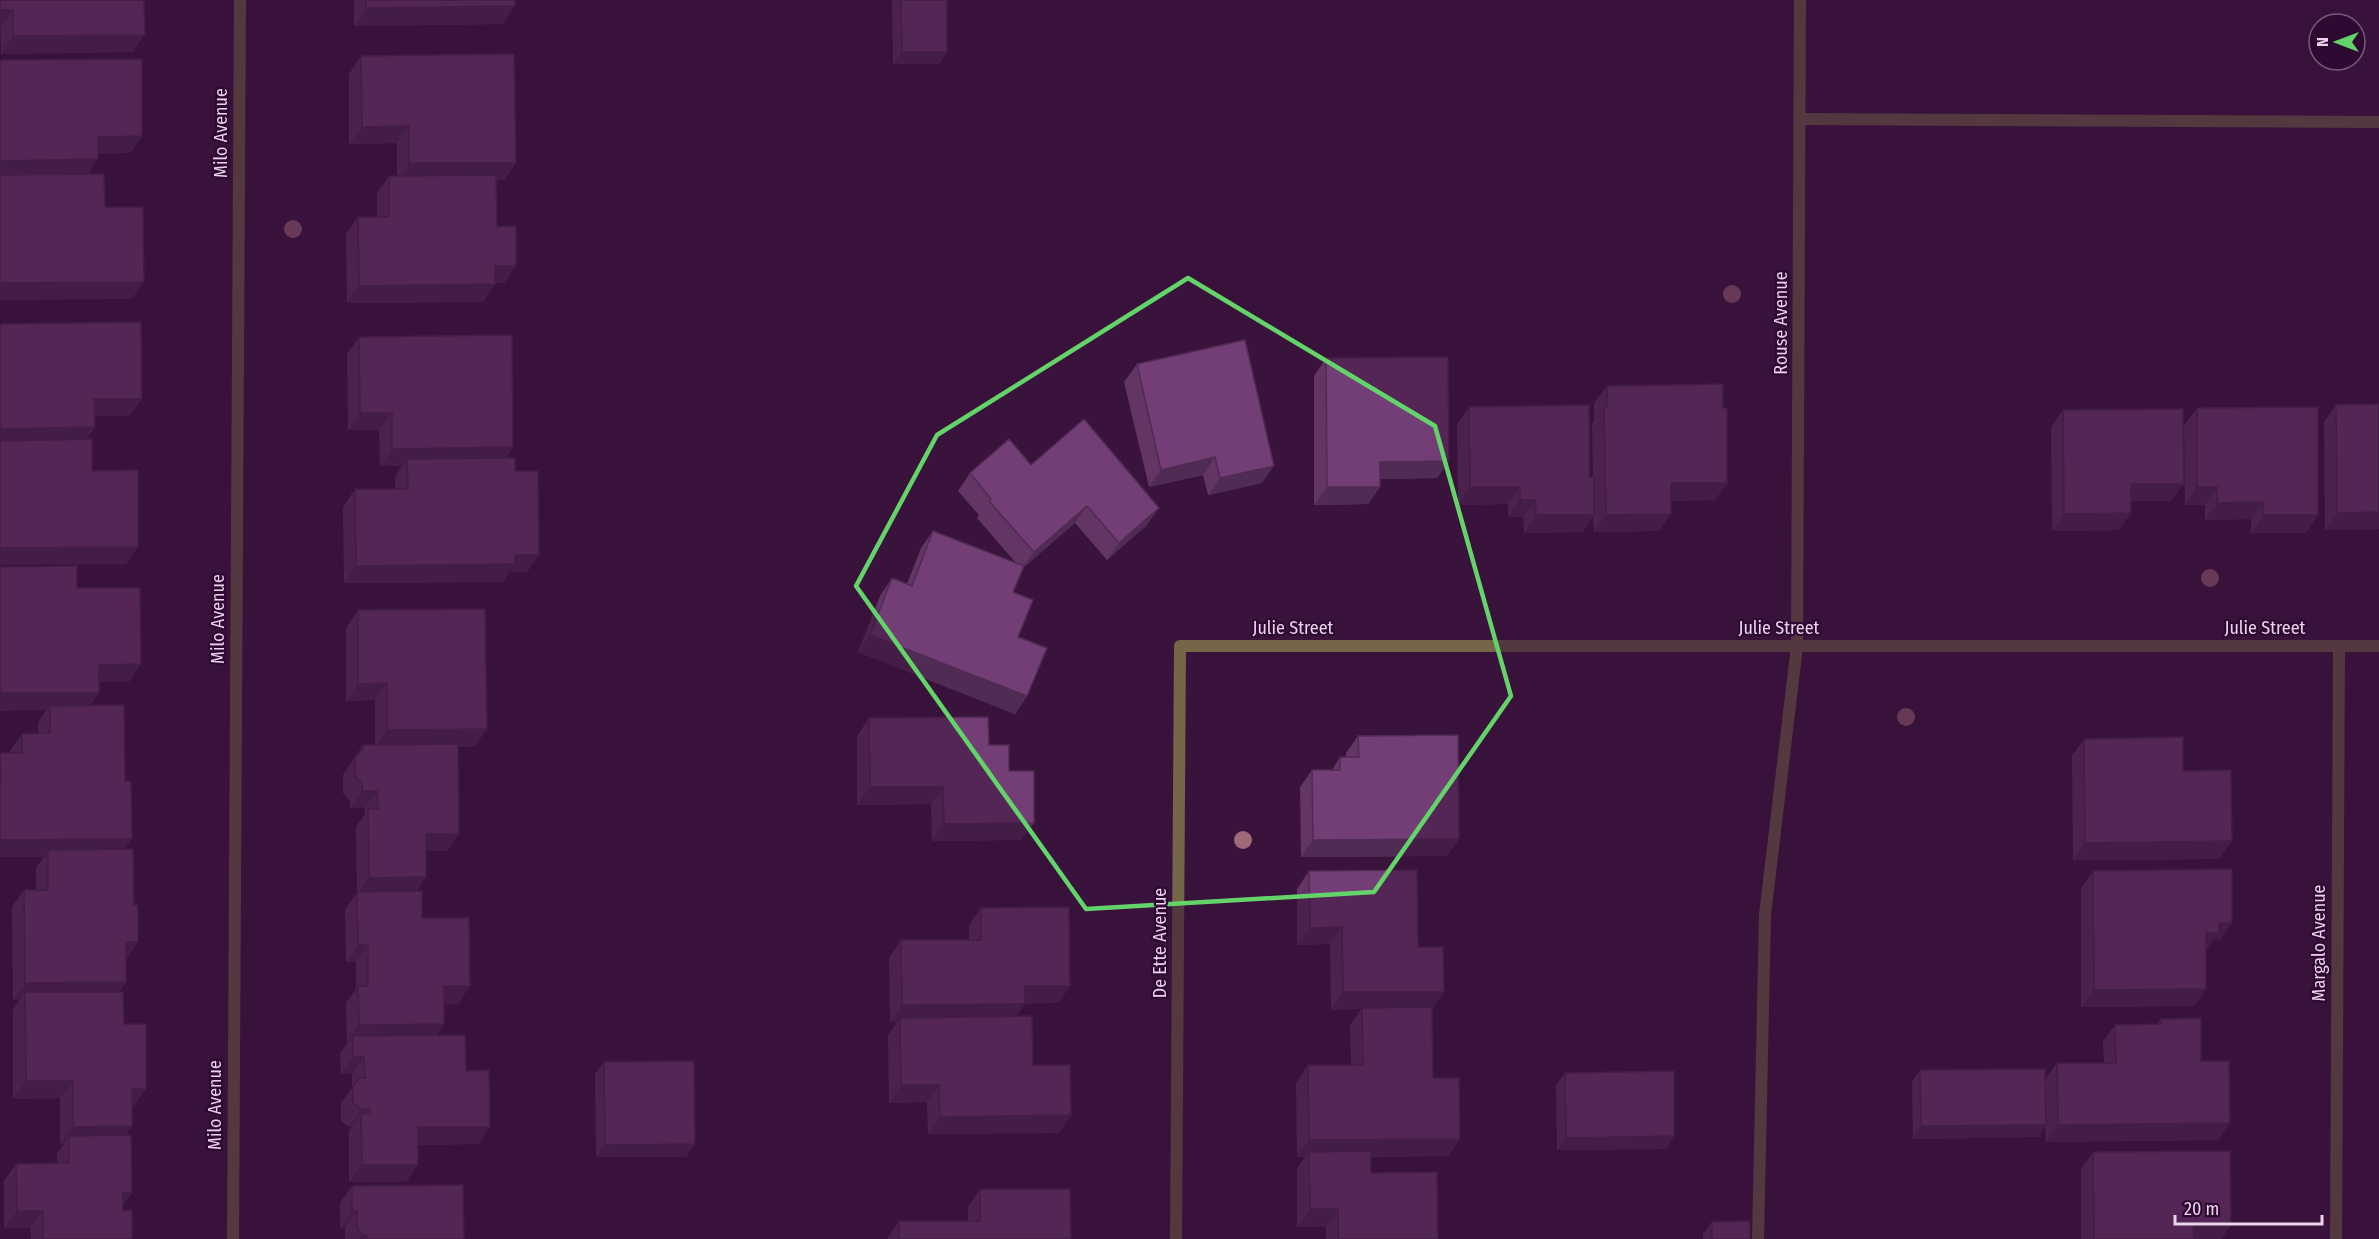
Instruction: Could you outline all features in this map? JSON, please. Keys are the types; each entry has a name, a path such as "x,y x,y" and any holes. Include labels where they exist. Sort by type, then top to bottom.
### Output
{"street":[{"name":"Milo Avenue","path":"233,1239 240,0"},
{"name":"Rouse Avenue","path":"1758,1239 1765,915 1797,646 1800,0"},
{"path":"1800,119 2379,123"},
{"name":"Julie Street","path":"1180,646 2379,646"},
{"name":"De Ette Avenue","path":"1176,1239 1180,646"},
{"name":"Margalo Avenue","path":"2336,1239 2339,646"}],"highlighted area":[{"path":"1188,278 1435,426 1511,696 1374,892 1086,909 856,586 937,435"}],"building":[{"path":"0,0 144,0 145,35 13,36 13,10 0,10"},
{"path":"366,0 515,0 515,6 366,8"},
{"path":"901,0 947,0 947,52 902,52"},
{"path":"514,54 516,163 409,163 409,126 362,127 361,56"},
{"path":"142,59 142,136 98,137 98,159 0,161 0,60"},
{"path":"104,174 105,207 143,207 144,282 0,283 0,175"},
{"path":"496,175 497,227 516,226 516,266 495,266 495,284 359,286 358,217 389,217 389,176"},
{"path":"141,322 142,399 94,399 95,427 0,429 0,324"},
{"path":"512,335 513,447 392,449 392,413 360,413 359,337"},
{"path":"1245,340 1274,466 1220,478 1215,457 1161,470 1137,364"},
{"path":"1448,357 1449,461 1380,462 1380,487 1327,487 1326,358"},
{"path":"1723,384 1723,408 1727,408 1727,483 1671,483 1671,514 1606,515 1604,407 1607,407 1607,386"},
{"path":"2379,404 2379,512 2337,513 2336,405"},
{"path":"1589,405 1590,477 1594,477 1594,515 1536,515 1535,500 1520,500 1520,487 1470,487 1469,407"},
{"path":"2318,407 2318,515 2263,515 2263,502 2217,503 2217,487 2197,487 2197,408"},
{"path":"2183,409 2184,484 2131,484 2131,513 2064,514 2063,410"},
{"path":"1084,419 1159,508 1119,543 1087,506 1034,552 989,501 991,499 970,473 1009,439 1031,465"},
{"path":"92,439 92,471 138,470 138,547 0,548 0,441"},
{"path":"515,458 515,471 538,471 539,555 515,555 515,564 356,566 355,489 408,489 407,459"},
{"path":"933,531 1024,566 1013,592 1033,600 1018,637 1047,648 1027,696 870,635 892,578 912,586"},
{"path":"77,566 77,588 140,588 141,664 99,665 99,693 0,693 0,567"},
{"path":"485,609 487,729 387,730 387,683 358,684 358,610"},
{"path":"124,705 125,781 131,781 132,839 0,840 0,753 22,753 22,734 50,733 50,706"},
{"path":"988,717 989,745 1009,745 1009,771 1034,771 1034,823 944,824 943,787 870,787 869,718"},
{"path":"1458,735 1459,839 1313,840 1312,770 1340,770 1340,757 1359,757 1358,736"},
{"path":"2183,737 2183,771 2231,770 2232,841 2085,843 2084,739"},
{"path":"458,744 459,834 426,834 426,877 369,878 368,809 378,809 377,791 362,791 362,784 355,776 355,757 363,749 363,745"},
{"path":"133,849 134,905 138,905 138,942 126,942 126,982 25,983 24,890 48,890 48,850"},
{"path":"2232,869 2232,923 2219,923 2219,933 2206,933 2206,989 2094,990 2093,871"},
{"path":"1417,870 1418,947 1443,947 1444,992 1343,992 1342,927 1310,928 1309,871"},
{"path":"422,891 422,918 469,918 470,986 444,986 444,1024 359,1025 358,986 368,986 368,945 358,945 357,892"},
{"path":"1069,907 1070,986 1025,986 1025,1004 902,1005 901,940 981,940 981,908"},
{"path":"25,992 123,992 124,1024 146,1024 146,1089 132,1089 132,1126 73,1127 73,1081 26,1081"},
{"path":"1432,1007 1433,1078 1459,1078 1460,1139 1309,1140 1308,1065 1363,1065 1362,1008"},
{"path":"1032,1016 1033,1065 1070,1065 1071,1115 940,1117 939,1085 901,1085 900,1018"},
{"path":"2201,1018 2201,1061 2229,1061 2230,1123 2058,1125 2057,1063 2116,1063 2115,1025 2161,1024 2161,1019"},
{"path":"465,1035 466,1071 489,1070 490,1127 418,1127 418,1165 362,1165 361,1114 370,1114 370,1109 362,1109 353,1103 353,1086 359,1078 365,1078 364,1057 353,1057 353,1036"},
{"path":"694,1061 695,1144 605,1145 604,1062"},
{"path":"2045,1069 2046,1125 1921,1126 1920,1070"},
{"path":"1674,1071 1674,1136 1566,1138 1565,1073"},
{"path":"131,1135 132,1193 123,1193 123,1211 132,1210 132,1239 43,1239 43,1211 17,1211 16,1164 69,1163 69,1136"},
{"path":"1371,1151 1371,1173 1437,1172 1438,1239 1338,1239 1338,1209 1310,1209 1309,1152"},
{"path":"2230,1151 2231,1225 2193,1226 2194,1239 2094,1239 2093,1152"},
{"path":"463,1185 464,1239 368,1239 367,1235 362,1235 357,1228 357,1211 352,1211 352,1186"},
{"path":"980,1189 1070,1189 1071,1239 899,1239 899,1221 980,1221"},
{"path":"1750,1221 1750,1239 1712,1239 1712,1222"}]}
